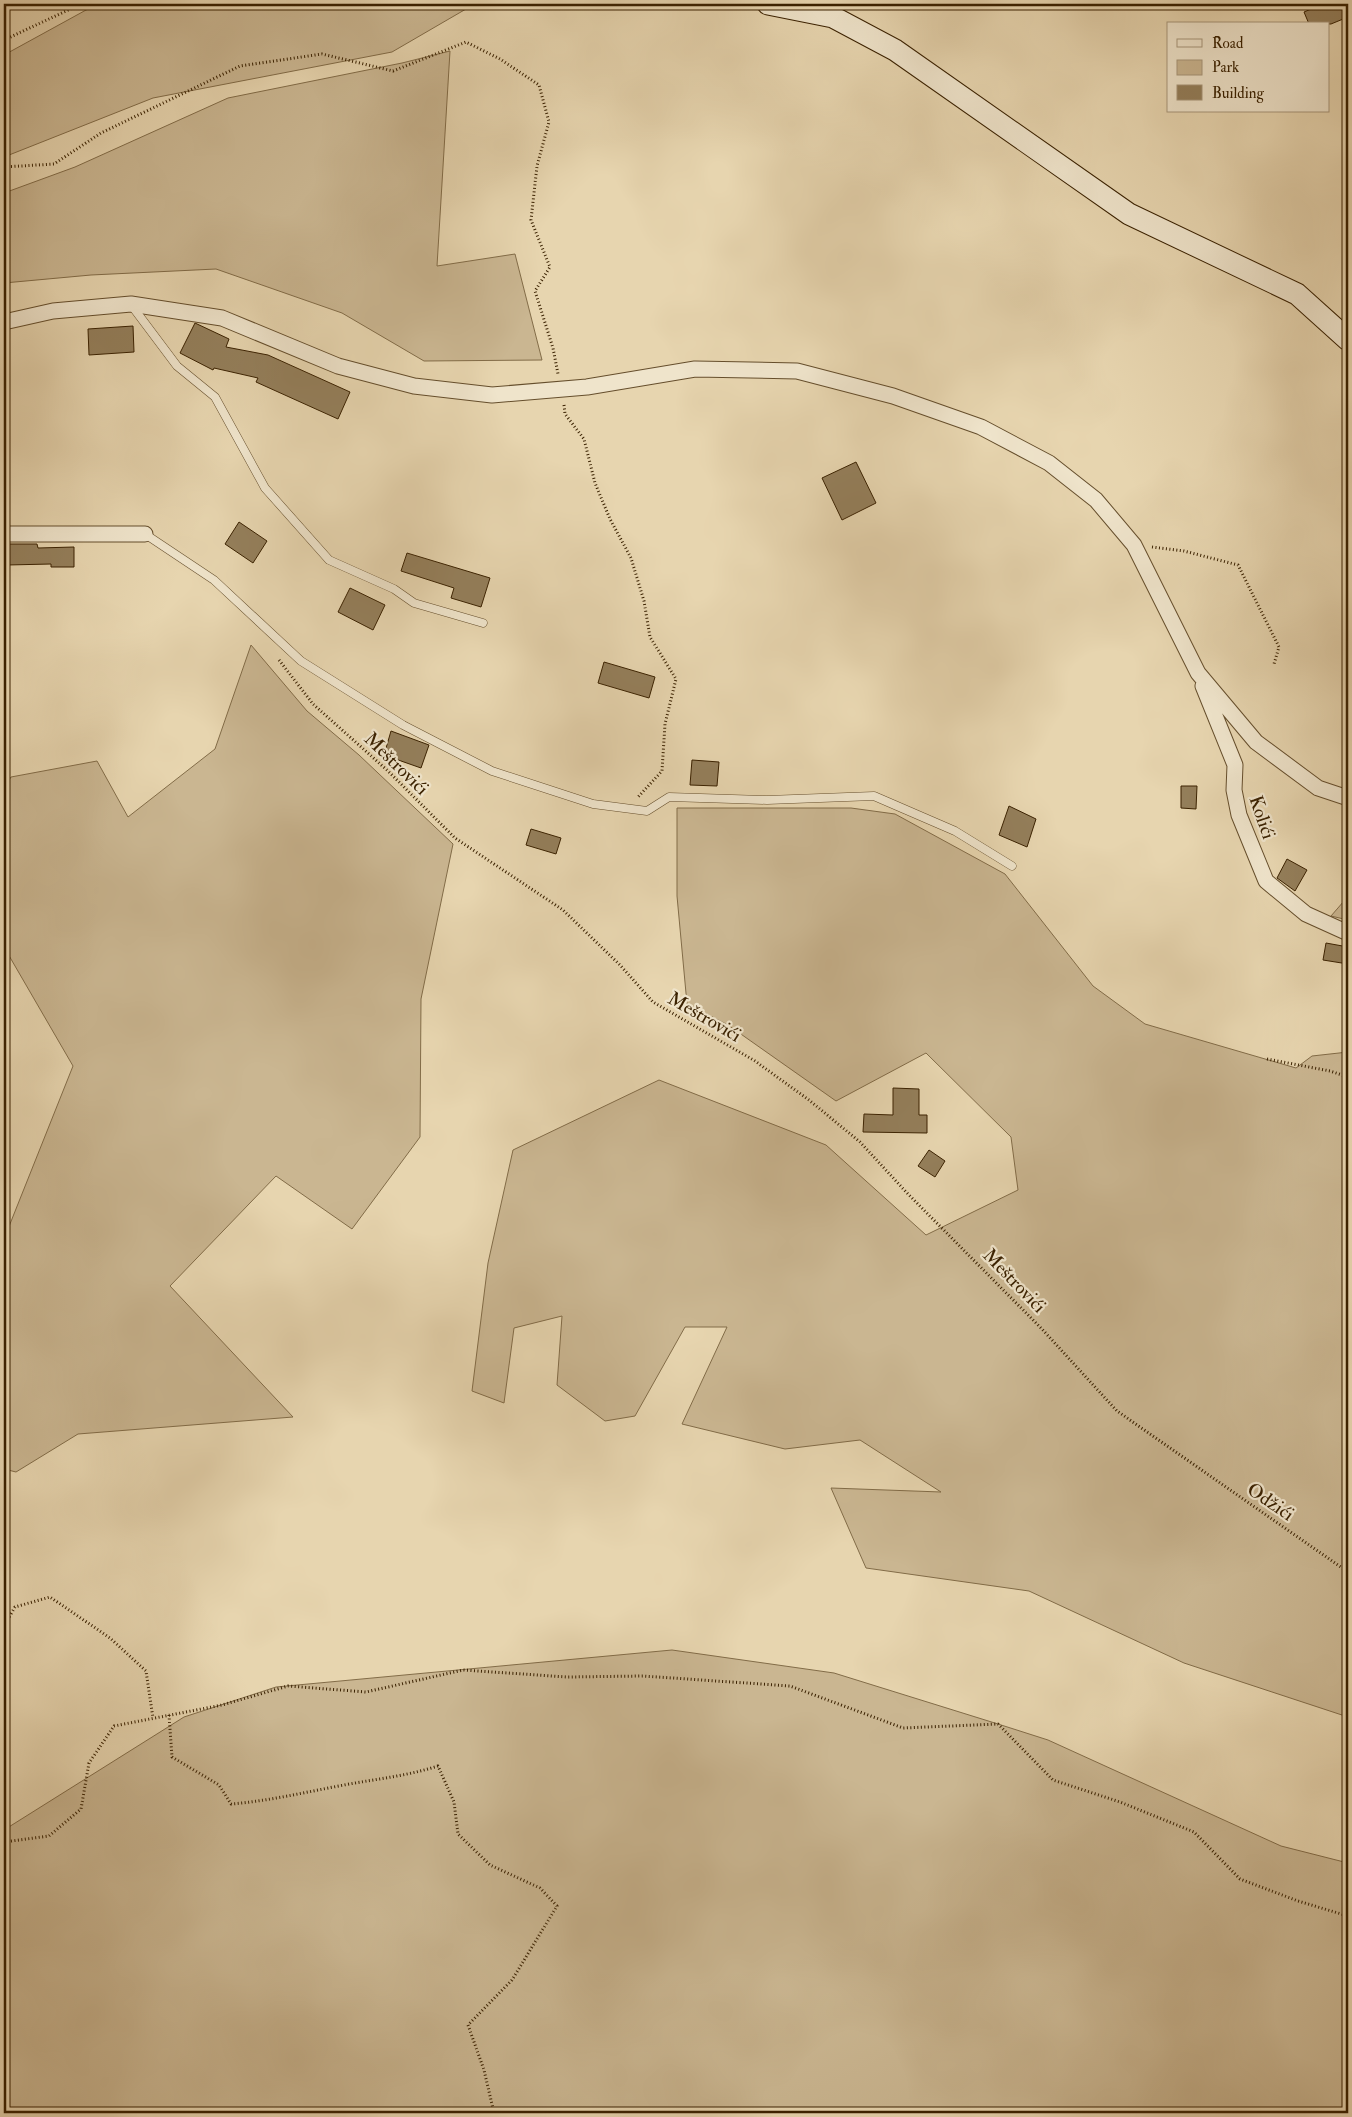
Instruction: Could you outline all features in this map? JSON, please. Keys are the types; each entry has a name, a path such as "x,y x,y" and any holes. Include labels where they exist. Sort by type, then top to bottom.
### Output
{"street":[{"path":"768,4 833,17 895,50 1129,214 1297,294 1348,340"},
{"path":"4,322 53,311 131,304 222,318 338,366 414,386 492,395 587,387 695,369 797,371 893,396 982,427 1049,463 1096,500 1134,545 1198,673 1256,742 1318,788 1348,798"},
{"path":"4,534 145,534"},
{"name":"Kolići","path":"1198,673 1235,765 1234,790 1239,815 1266,882 1306,914 1348,933"}],"lane":[{"path":"131,304 177,366 215,397 266,488 328,560 394,589 414,602 483,623"},
{"path":"145,534 214,580 301,661 402,725 492,771 593,804 647,811 669,797 767,800 874,796 955,831 1012,866"}],"path":[{"path":"4,40 81,4"},
{"path":"4,167 54,164 101,133 240,66 322,54 393,71 466,42 500,59 539,85 549,122 537,166 531,220 550,267 534,291 553,348 558,375"},
{"path":"563,404 565,414 584,439 595,483 610,519 631,558 644,601 650,637 676,679 665,724 662,771 628,809"},
{"path":"1134,545 1184,551 1238,565 1279,647 1274,664"},
{"name":"Meštrovići","path":"277,657 313,704 388,771 455,838 563,910 620,965 653,1002 755,1061 809,1100 860,1142 908,1194 1041,1328 1117,1411 1176,1455"},
{"path":"1266,1059 1330,1070 1348,1077"},
{"name":"Odžići","path":"1176,1455 1348,1572"},
{"path":"4,1626 15,1607 50,1597 110,1638 146,1671 153,1718"},
{"path":"4,1842 49,1836 81,1809 89,1764 114,1726 222,1705 288,1686 366,1692 463,1670 567,1677 643,1676 790,1686 903,1728 998,1724 1053,1780 1120,1802 1194,1832 1240,1879 1298,1901 1348,1916"},
{"path":"169,1715 172,1757 219,1785 231,1804 259,1802 347,1784 411,1775 438,1766 454,1802 458,1834 490,1865 540,1888 557,1906 512,1980 468,2025 484,2070 494,2113"}],"green space":[{"path":"97,4 460,4 466,9 392,52 153,98 4,157 4,55"},
{"path":"450,51 437,266 515,254 542,360 424,361 342,313 216,269 91,275 4,283 4,193 75,167 228,98 402,63"},
{"path":"251,645 307,711 359,755 453,844 421,999 420,1137 352,1229 276,1176 170,1286 293,1417 78,1434 16,1472 4,1469 4,1239 73,1066 4,947 4,788 11,777 97,761 128,817 215,749"},
{"path":"677,808 851,808 895,814 1005,874 1093,986 1145,1024 1296,1068 1312,1056 1348,1052 1348,1717 1184,1663 1029,1591 866,1568 831,1488 941,1492 860,1440 785,1449 682,1424 727,1327 685,1327 635,1416 605,1421 557,1385 562,1316 514,1328 504,1403 472,1391 488,1263 513,1150 659,1080 826,1145 926,1235 1018,1190 1011,1137 926,1053 836,1101 728,1025 687,1004 677,896"},
{"path":"1344,901 1348,901 1348,920 1331,916"},
{"path":"672,1650 834,1673 998,1724 1048,1740 1281,1846 1348,1863 1348,2113 4,2113 4,1830 184,1717 276,1687"}],"building":[{"path":"1323,4 1348,4 1348,17 1331,24 1330,22 1308,22 1304,12"},
{"path":"195,323 229,339 226,347 268,355 350,392 338,419 256,382 258,378 214,368 213,370 180,353"},
{"path":"133,326 134,352 89,355 88,329"},
{"path":"856,462 876,503 842,520 822,478"},
{"path":"239,522 267,541 253,563 225,544"},
{"path":"7,544 37,544 38,548 74,547 74,567 51,567 51,564 7,565"},
{"path":"407,553 490,578 481,607 451,598 454,588 401,571"},
{"path":"350,588 385,605 373,630 338,612"},
{"path":"604,662 655,677 649,698 598,683"},
{"path":"391,731 429,745 421,768 384,755"},
{"path":"692,760 719,762 717,786 690,785"},
{"path":"1181,786 1197,786 1196,809 1181,808"},
{"path":"1009,806 1036,819 1027,847 999,835"},
{"path":"531,829 561,838 556,854 526,845"},
{"path":"1287,859 1307,870 1295,891 1277,878"},
{"path":"1326,943 1348,947 1348,964 1323,960"},
{"path":"893,1088 919,1089 919,1115 927,1115 927,1133 863,1132 864,1114 893,1115"},
{"path":"929,1150 945,1161 935,1177 918,1166"}]}
